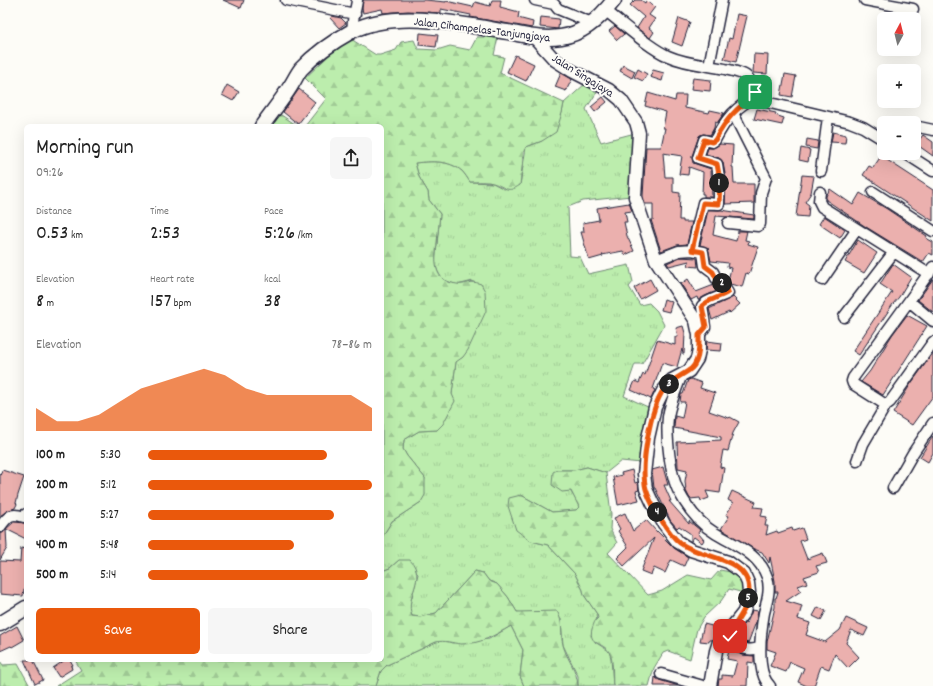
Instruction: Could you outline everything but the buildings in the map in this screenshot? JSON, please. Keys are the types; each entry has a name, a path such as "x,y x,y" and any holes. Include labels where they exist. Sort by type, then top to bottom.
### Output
{"main road":[{"name":"Jalan Cihampelas-Tanjungjaya","path":"263,124 301,70 325,49 353,31 366,26 388,21 406,20 454,22 534,37 561,37 575,33 592,23 610,5"},
{"path":"0,624 24,609"}],"street":[{"path":"286,0 355,14"},
{"path":"353,31 353,21 358,0"},
{"path":"535,0 554,4 558,9 592,23"},
{"path":"708,66 722,0"},
{"path":"866,0 913,9"},
{"path":"610,5 656,49 668,56 685,62 737,72 746,76 752,83 756,96 766,102 864,127 877,135"},
{"name":"Jalan Singajaya","path":"534,37 555,60 608,90 621,100 636,122 639,133 635,197 656,260 696,321 699,335 699,350 697,359 689,371 672,380 663,391 655,407 648,438 644,474 646,489 664,524 678,542 691,550 728,562 744,574 748,583 749,592 744,612 719,642 710,686"},
{"path":"692,250 703,203 719,204 720,180 717,164 698,158 704,140 712,142 715,140 729,117 743,103 756,96"},
{"path":"728,223 758,226 760,224 761,193 766,178 733,113"},
{"path":"822,171 828,117"},
{"path":"921,127 933,130"},
{"path":"916,160 933,171"},
{"path":"820,192 819,201 822,208 894,252 931,271 853,378 853,384 886,405"},
{"path":"873,192 933,231"},
{"path":"822,280 856,229"},
{"path":"656,260 679,251 692,250 703,252 705,266 713,272 728,292 722,297 704,303 702,306 706,327 699,335"},
{"path":"844,317 894,252"},
{"path":"909,301 933,321"},
{"path":"857,461 863,444 886,405 890,402 933,342"},
{"path":"682,374 670,408 668,419 670,460 678,491 686,505 702,522 714,532 736,544 750,554 763,567 767,578 769,591 759,653 763,675 766,682 770,686"},
{"path":"893,488 913,453 933,423"},
{"path":"0,527 7,517 17,514 24,517"},
{"path":"732,627 728,642 748,650 754,650 760,647"},
{"path":"661,674 703,686"}],"green space":[{"path":"477,37 498,37 494,55 504,57 500,73 564,103 556,132 542,141 526,147 524,151 520,185 516,188 506,189 491,182 470,182 457,167 446,163 415,163 419,177 428,192 429,200 440,214 436,256 439,274 443,279 457,284 473,282 481,284 485,291 486,311 468,350 463,357 456,362 452,394 455,401 443,424 437,430 419,431 404,440 403,449 425,478 425,495 421,502 392,521 384,534 384,124 307,124 326,99 305,78 340,45 351,39 376,55 396,50 401,42 414,40 418,49 437,50 450,46 470,50"},
{"path":"586,83 597,92 586,109 601,142 635,133 631,169 631,196 583,201 568,207 570,256 580,257 588,274 629,265 633,282 629,287 640,305 649,303 657,311 664,325 642,364 635,364 624,396 650,408 641,463 621,461 606,473 587,467 574,470 557,470 578,503 579,507 576,510 552,512 521,495 531,541 548,545 575,574 584,595 597,614 595,642 609,651 613,686 578,686 578,676 563,645 561,619 517,612 508,597 497,584 489,581 483,573 475,571 436,613 420,617 412,616 409,608 418,574 399,560 390,568 384,570 384,534 392,521 421,502 425,478 403,449 404,440 419,431 437,430 452,394 456,361 463,357 473,281 457,285 442,279 438,272 435,264 440,214 429,200 428,192 419,177 415,163 446,163 457,167 470,182 493,183 504,189 520,185 526,147 542,141 562,113 564,103"},
{"path":"278,113 295,124 272,124"},
{"path":"587,467 606,473 611,514 610,529 617,543 608,553 648,595 662,591 688,575 711,580 720,570 736,573 744,583 744,593 729,589 721,601 704,617 697,629 690,659 668,651 663,653 654,668 649,686 613,686 611,655 603,646 594,641 592,638 592,629 598,618 597,614 584,595 575,574 548,545 531,541 516,530 508,506 509,498 521,495 552,512 576,510 579,507 571,491 562,492 552,485 553,472 557,470 574,470"},
{"path":"399,560 410,560 415,567 417,574 410,608 412,616 420,617 436,613 475,571 483,573 489,581 497,584 508,597 517,612 557,611 561,624 563,645 576,675 578,686 524,686 520,676 523,650 511,626 487,639 475,643 461,644 445,641 436,642 387,665 381,671 376,686 56,686 81,670 76,662 384,662 384,570 390,568"},
{"path":"511,626 523,650 520,676 524,686 376,686 381,671 387,665 436,642 444,640 452,643 489,639"},
{"path":"0,661 3,665 18,664 30,686 0,686"}],"route":[{"path":"730,636 732,627 744,612 747,602 749,592 748,583 744,574 728,562 691,550 678,542 664,524 654,506 646,489 644,474 648,438 655,407 663,391 672,380 689,371 697,359 699,350 699,335 706,327 702,306 704,303 722,297 728,292 713,272 705,266 703,252 692,250 703,203 719,204 720,180 717,164 698,158 704,140 712,142 715,140 729,117 743,103 756,96 755,92"}]}
